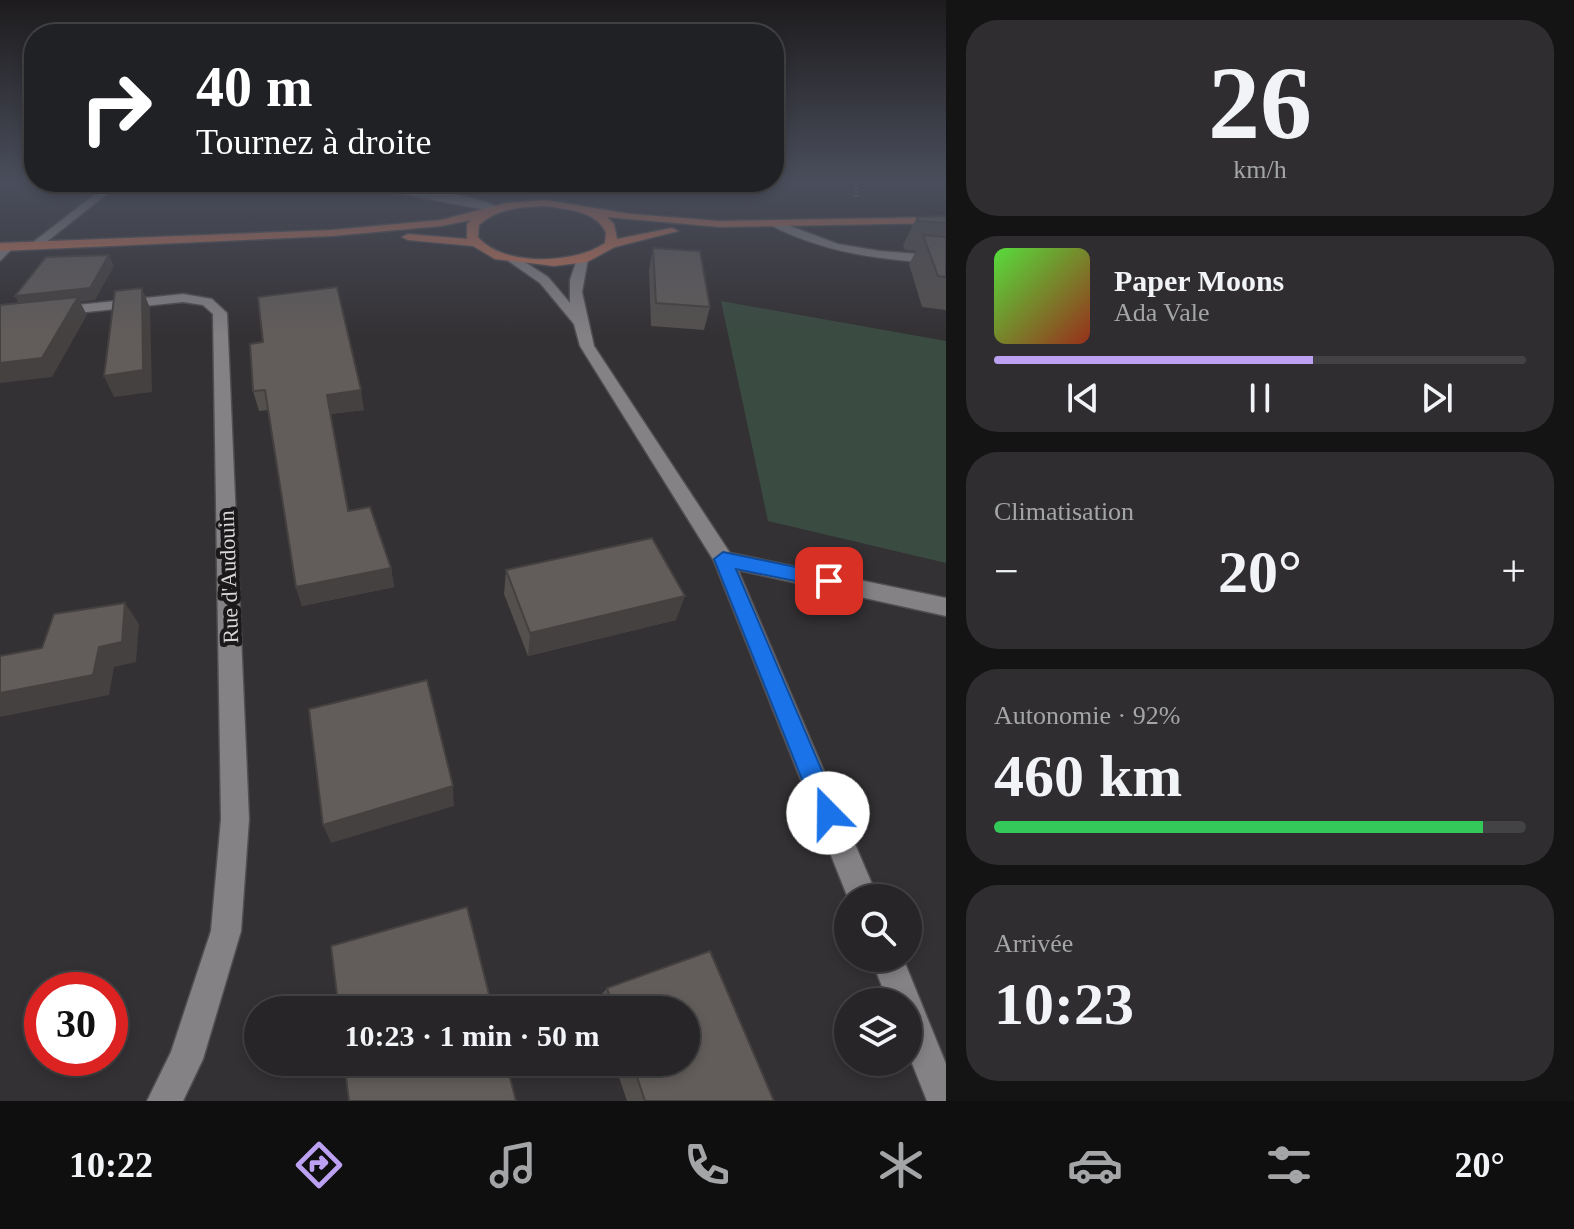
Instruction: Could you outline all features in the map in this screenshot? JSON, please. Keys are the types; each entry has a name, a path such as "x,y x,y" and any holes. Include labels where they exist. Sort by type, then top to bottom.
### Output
{"main road":[{"path":"5,247 323,233"},
{"path":"338,233 477,243 513,260 548,263 582,259 611,244 655,233"},
{"path":"473,233 477,243"},
{"path":"611,244 613,233"}],"street":[{"path":"36,245 51,233"},
{"path":"795,233 846,250 946,260"},
{"path":"0,257 5,247"},
{"path":"582,259 576,276 579,322 587,346 723,559 857,884"},
{"path":"513,260 544,280 579,322"},
{"name":"Rue d'Audouin","path":"0,317 183,298 207,302 220,313 235,819 226,931 186,1059 164,1101"},
{"path":"723,559 946,607"},
{"path":"922,1046 944,1101"}],"green space":[{"path":"721,301 946,341 946,563 768,521"}],"building":[{"path":"923,235 946,237 946,277 938,276"},
{"path":"653,248 700,251 710,307 656,303"},
{"path":"109,255 90,288 15,296 46,257"},
{"path":"337,287 361,390 327,395 348,511 370,507 391,568 296,587 265,390 253,391 250,344 263,342 258,297"},
{"path":"142,288 143,370 104,376 115,291"},
{"path":"78,297 42,358 0,363 0,305"},
{"path":"652,538 685,596 530,633 506,570"},
{"path":"125,603 122,642 99,647 93,675 0,693 0,656 42,648 54,614"},
{"path":"427,680 453,786 323,825 309,709"},
{"path":"467,907 489,996 337,996 331,946"},
{"path":"710,951 774,1101 645,1101 637,1076 700,1076 700,996 610,996 607,988"},
{"path":"346,1076 510,1076 516,1101 349,1101"}],"route":[{"path":"828,813 723,559 829,581"}]}
